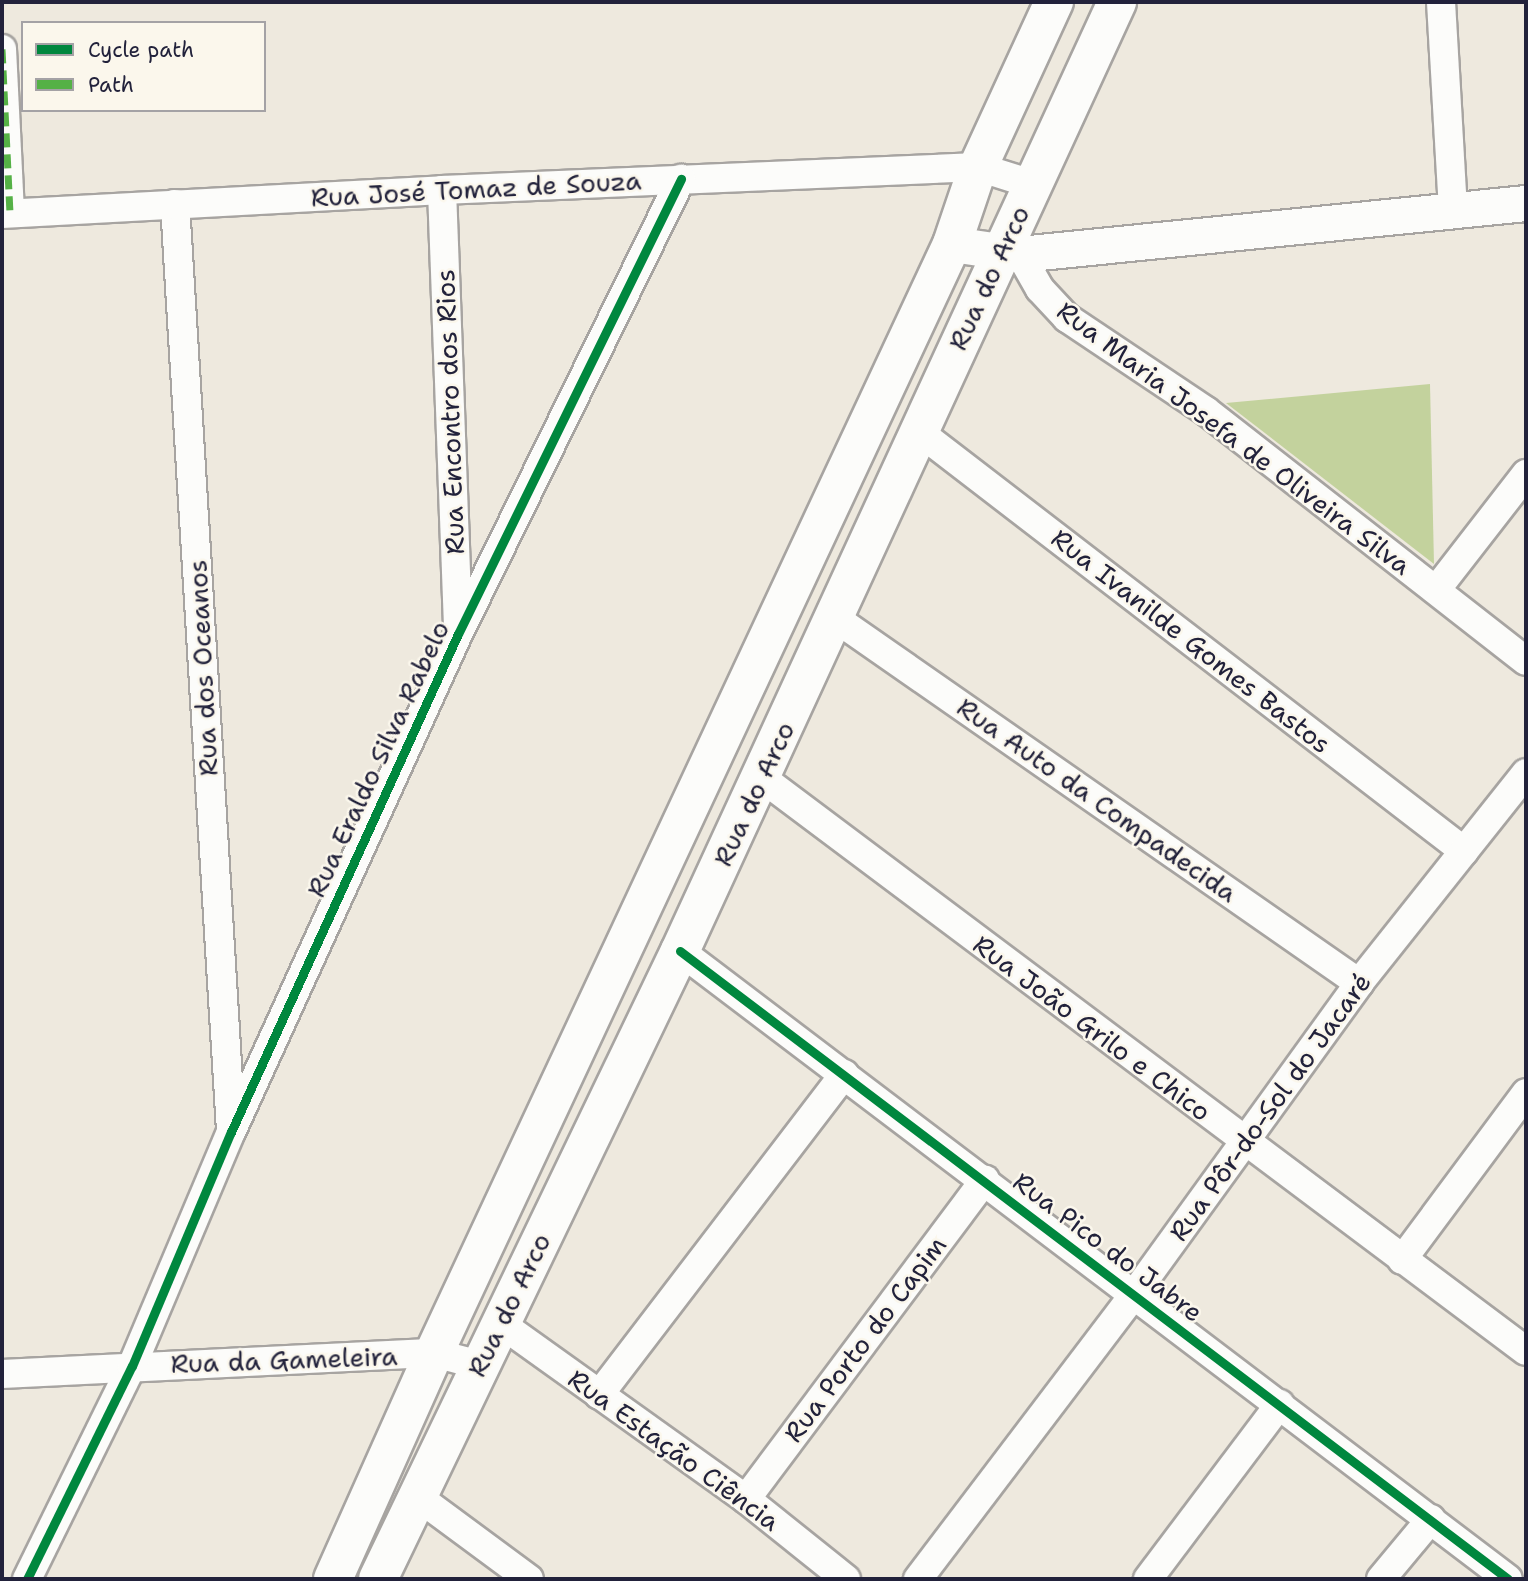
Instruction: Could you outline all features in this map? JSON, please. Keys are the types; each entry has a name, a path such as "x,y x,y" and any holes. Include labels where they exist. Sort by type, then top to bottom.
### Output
{"main road":[{"name":"Rua do Arco","path":"333,1579 434,1353 952,244 978,167 1054,2"},
{"name":"Rua do Arco","path":"378,1579 762,778 918,431 1011,253 1032,184 1117,2"}],"street":[{"path":"1441,2 1453,208"},
{"path":"2,49 6,213"},
{"name":"Rua José Tomaz de Souza","path":"6,213 442,190 978,167 1032,184"},
{"name":"Rua Eraldo Silva Rabelo","path":"26,1579 132,1366 231,1132 458,634 681,179"},
{"name":"Rua Encontro dos Rios","path":"442,190 458,634"},
{"path":"952,244 1011,253 1526,203"},
{"name":"Rua dos Oceanos","path":"175,204 231,1132"},
{"name":"Rua Maria Josefa de Oliveira Silva","path":"1011,253 1066,318 1206,411 1526,662"},
{"name":"Rua Ivanilde Gomes Bastos","path":"918,431 1464,851"},
{"path":"1436,590 1526,474"},
{"name":"Rua Auto da Compadecida","path":"835,618 1359,983"},
{"name":"Rua Pôr-do-Sol do Jacaré","path":"918,1579 1135,1293 1359,983 1526,773"},
{"name":"Rua João Grilo e Chico","path":"762,778 1245,1143 1526,1351"},
{"name":"Rua Pico do Jabre","path":"680,951 1135,1293 1508,1579"},
{"path":"598,1395 844,1073"},
{"path":"1402,1260 1526,1093"},
{"name":"Rua Porto do Capim","path":"746,1499 985,1180"},
{"name":"Rua Estação Ciência","path":"500,1323 746,1499 846,1579"},
{"name":"Rua da Gameleira","path":"2,1374 434,1353 480,1366"},
{"path":"1148,1579 1280,1404"},
{"path":"418,1497 529,1579"},
{"path":"1381,1579 1431,1519"}],"green space":[{"path":"1430,384 1434,564 1226,403"}],"marked path":[{"path":"2,49 10,213"}],"cycle path":[{"path":"27,1579 132,1366 231,1132 458,634 681,179"},
{"path":"680,951 1508,1579"}]}
